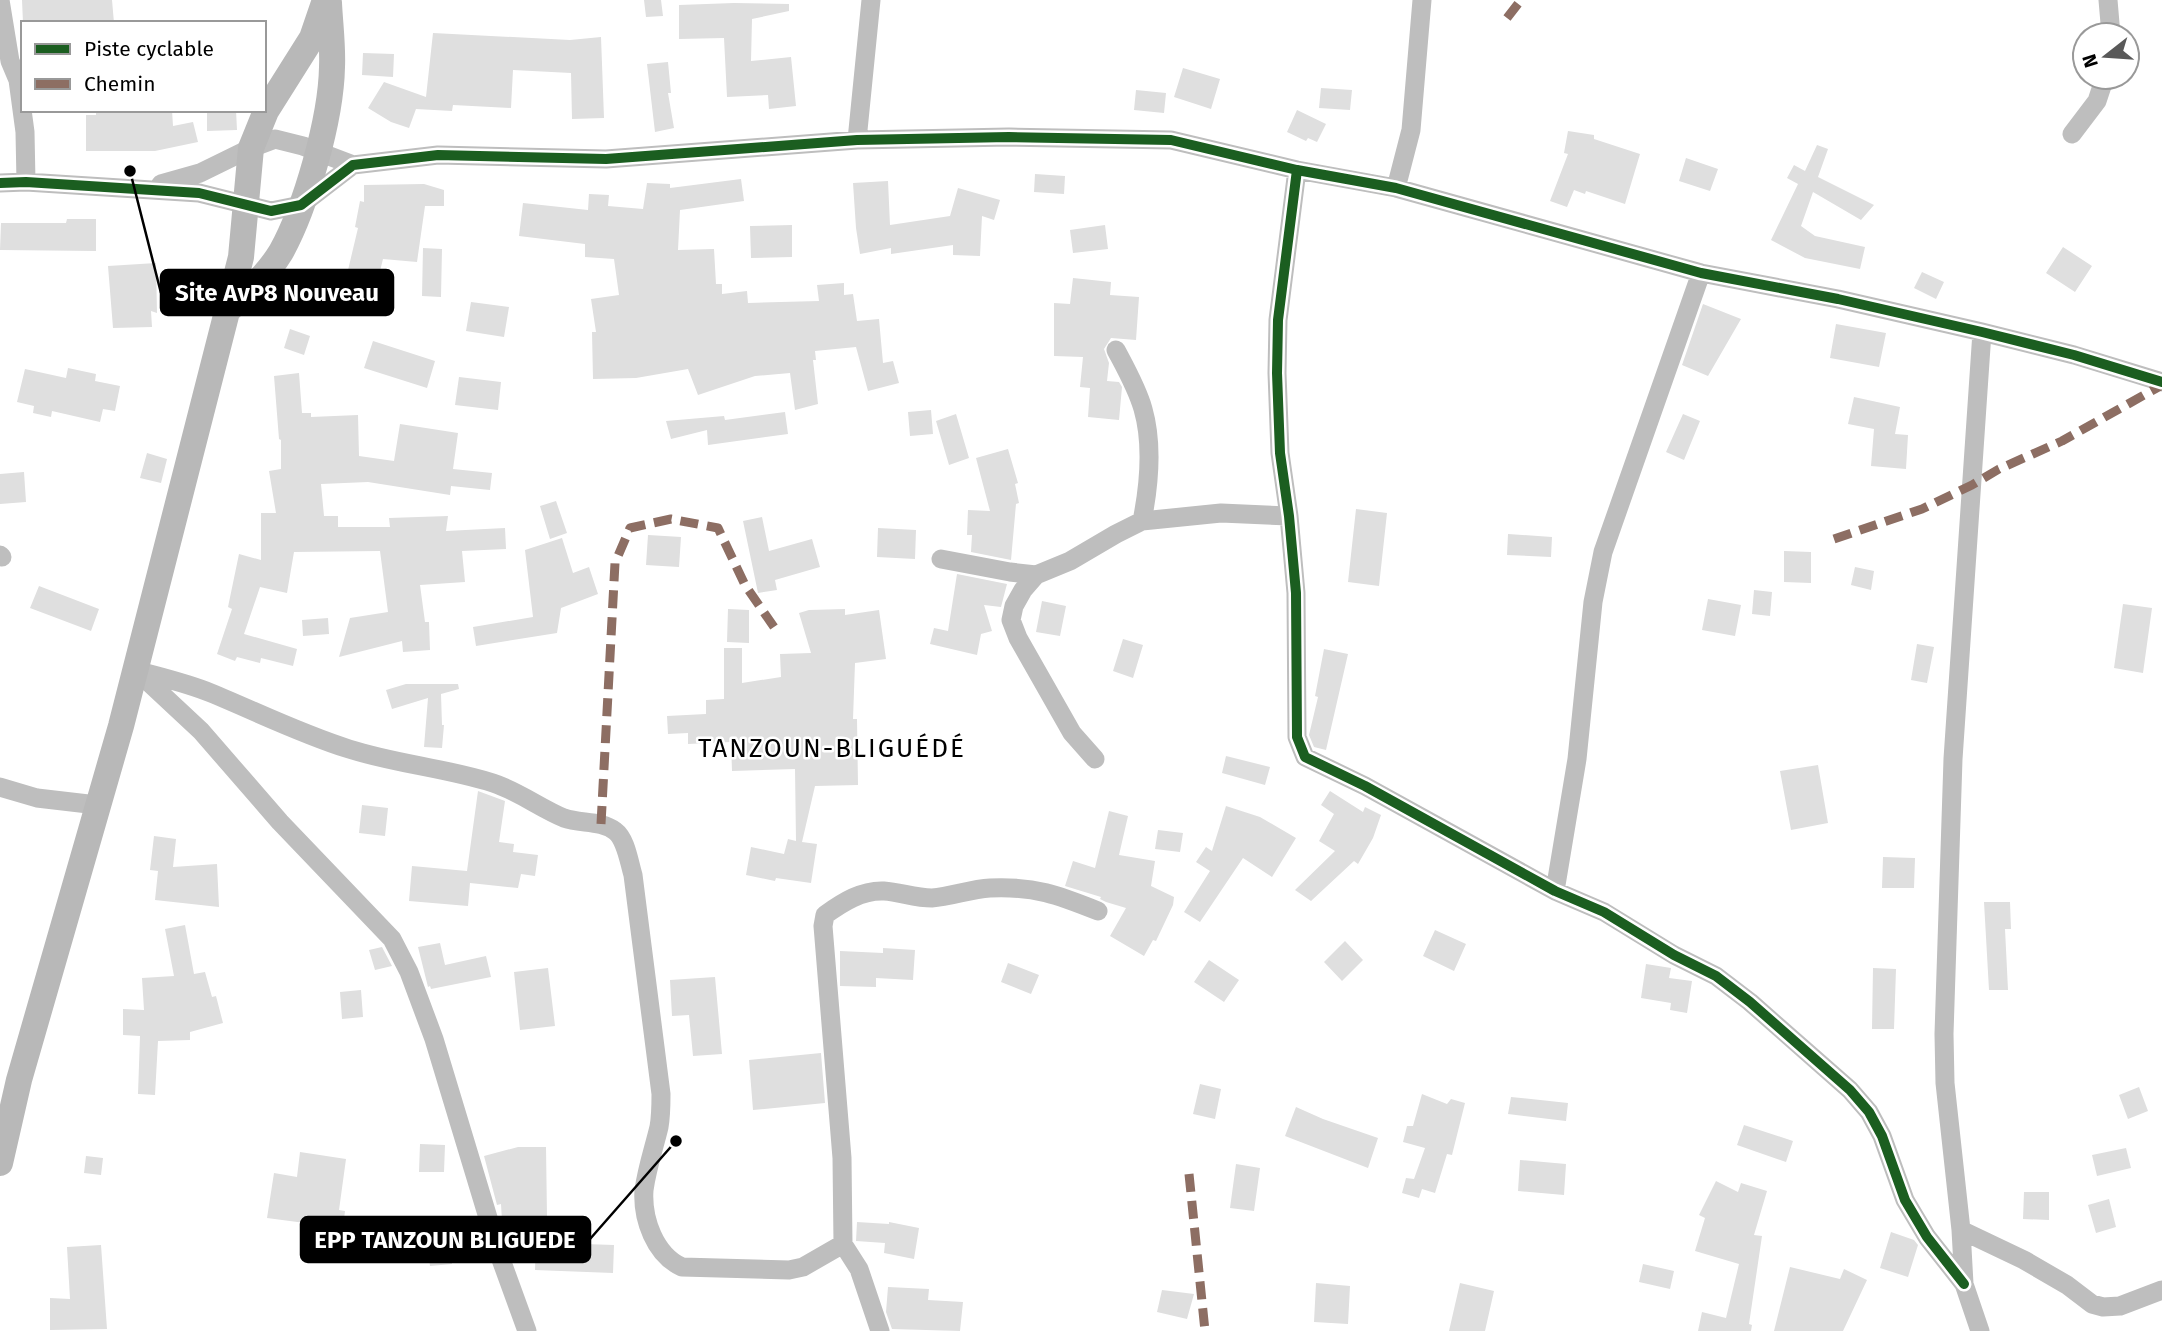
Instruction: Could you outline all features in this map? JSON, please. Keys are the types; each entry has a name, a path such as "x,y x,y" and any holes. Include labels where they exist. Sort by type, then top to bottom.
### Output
{"main road":[{"path":"266,111 312,38 327,0"},
{"path":"227,311 249,292 280,253 301,205 323,135 332,68 327,0"},
{"path":"0,1163 19,1080 135,670 241,257 251,148 266,112"}],"street":[{"path":"0,0 10,61 18,80 21,102"},
{"path":"857,140 871,0"},
{"path":"1396,188 1411,130 1422,0"},
{"path":"2108,0 2110,21"},
{"path":"2072,134 2096,101 2100,91"},
{"path":"22,112 26,182"},
{"path":"147,188 200,173 275,139 353,166 438,155 606,159 857,140 1009,137 1171,140 1297,170 1396,188 1701,273 1838,299 1982,332 2074,355 2162,382"},
{"path":"0,183 147,188 199,193 271,211 301,205 353,166"},
{"path":"1297,170 1278,320 1277,410 1296,593 1297,737 1305,757 1388,798 1555,891 1604,912 1674,955 1716,976 1787,1033 1850,1090 1869,1112 1882,1136 1905,1200 1927,1237 1964,1284"},
{"path":"1555,891 1577,759 1593,602 1603,552 1701,273"},
{"path":"1980,1331 1964,1284 1945,1083 1944,977 1953,759 1982,332"},
{"path":"1116,349 1134,385 1147,425 1147,498 1142,521"},
{"path":"1095,759 1072,733 1018,638 1012,620 1014,606 1023,590 1036,575 1069,561 1142,521 1221,513 1289,516"},
{"path":"941,559 1036,575"},
{"path":"135,670 208,691 308,736 387,761 453,772 494,783 561,817 578,823 601,824 617,832 633,874 661,1094 660,1124 644,1193 657,1247 669,1261 682,1267 789,1270 803,1267 843,1244"},
{"path":"135,670 201,732 280,822 392,939 409,972 434,1039 499,1254 527,1331"},
{"path":"0,787 37,798 97,805"},
{"path":"880,1331 859,1269 843,1244 842,1158 823,926 825,915 850,898 863,894 884,891 934,898 989,888 1050,892 1098,911"},
{"path":"1961,1230 2024,1260 2067,1285 2092,1304 2103,1307 2120,1306 2162,1290"}],"building":[{"path":"22,0 112,0 114,21 23,21"},
{"path":"644,0 661,0 663,16 646,17"},
{"path":"789,4 789,11 752,19 751,61 791,57 796,106 769,109 768,95 727,97 724,38 679,39 679,5"},
{"path":"433,33 570,40 601,37 604,118 572,119 571,73 513,70 511,108 453,105 452,111 416,109 409,128 391,122 368,108 384,82 426,97"},
{"path":"363,53 394,54 393,77 362,75"},
{"path":"668,62 671,93 668,93 674,128 655,132 647,64"},
{"path":"1183,68 1220,79 1211,109 1174,97"},
{"path":"1321,88 1352,90 1350,110 1319,108"},
{"path":"1136,90 1166,93 1164,113 1134,110"},
{"path":"1297,110 1326,124 1317,142 1308,138 1306,141 1287,132"},
{"path":"96,112 172,112 173,126 193,122 198,142 155,151 86,151 86,115 96,115"},
{"path":"207,112 236,112 237,130 207,131"},
{"path":"1568,131 1594,135 1594,139 1640,154 1625,204 1586,191 1585,194 1574,190 1567,207 1550,201 1568,154 1564,153"},
{"path":"1817,145 1828,149 1818,177 1874,205 1861,220 1813,192 1801,226 1815,236 1865,247 1860,269 1805,258 1771,240 1798,184 1787,178 1794,165 1805,171"},
{"path":"1686,158 1718,169 1710,191 1679,181"},
{"path":"1035,174 1065,176 1064,194 1034,192"},
{"path":"741,179 744,201 680,210 678,250 714,249 716,284 722,284 722,294 747,291 748,303 819,301 817,285 844,283 844,295 853,294 857,321 879,319 883,363 893,361 899,383 868,391 856,347 815,351 816,360 813,360 818,404 795,410 790,373 755,376 698,395 688,369 636,378 593,379 592,332 596,332 591,299 619,295 614,259 585,257 585,244 519,236 523,203 588,210 589,194 609,195 608,206 643,209 647,183 670,184 670,188"},
{"path":"888,181 890,225 950,216 958,188 1000,200 994,220 982,216 980,256 953,255 953,245 891,254 891,248 860,254 853,183"},
{"path":"424,184 444,190 444,206 425,206 417,262 383,259 379,275 374,273 373,287 362,285 358,291 344,287 358,228 355,227 360,201 364,202 364,185"},
{"path":"67,219 96,219 96,251 0,250 1,223 66,223"},
{"path":"792,225 792,257 751,258 750,226"},
{"path":"1105,225 1108,249 1073,253 1070,230"},
{"path":"2063,247 2092,266 2075,292 2046,273"},
{"path":"423,248 442,249 441,297 422,296"},
{"path":"156,263 157,313 151,311 152,327 113,328 108,266"},
{"path":"1922,272 1944,282 1936,299 1914,288"},
{"path":"1073,278 1111,282 1110,295 1139,297 1136,340 1111,338 1104,349 1109,363 1107,381 1119,382 1122,387 1119,420 1088,417 1090,388 1080,387 1083,357 1054,356 1054,303 1070,304"},
{"path":"471,302 509,307 504,337 466,331"},
{"path":"1703,304 1741,319 1708,376 1682,365"},
{"path":"1836,324 1886,333 1879,367 1830,358"},
{"path":"290,329 310,336 304,355 284,348"},
{"path":"373,341 435,361 427,388 364,368"},
{"path":"68,368 96,374 95,381 120,386 115,411 103,409 100,422 52,411 51,417 33,413 34,406 17,402 25,369 66,378"},
{"path":"299,373 302,413 311,413 311,417 358,415 359,456 394,461 400,424 458,433 453,469 492,473 490,490 451,486 450,495 368,482 321,484 324,516 338,516 338,527 390,527 389,518 448,516 446,531 505,528 506,549 462,551 465,582 420,585 425,622 429,622 430,650 403,652 402,641 339,657 350,618 388,612 380,551 294,552 287,593 260,587 244,634 297,649 293,666 261,658 260,663 237,657 235,661 217,654 232,609 228,607 239,554 261,560 261,513 276,513 269,471 281,469 281,440 274,376"},
{"path":"459,377 501,382 498,410 455,405"},
{"path":"1854,397 1900,407 1895,434 1908,435 1906,469 1871,466 1874,429 1848,424"},
{"path":"931,410 933,434 910,436 908,412"},
{"path":"785,412 788,434 708,445 707,430 671,439 666,421 724,416 725,420"},
{"path":"956,414 969,458 949,465 936,421"},
{"path":"1683,414 1700,421 1684,460 1666,452"},
{"path":"1008,449 1018,483 1015,484 1019,503 1016,504 1011,560 971,552 972,535 967,535 968,510 990,511 976,458"},
{"path":"147,453 167,459 161,483 140,478"},
{"path":"24,472 26,502 0,504 0,474"},
{"path":"556,501 567,533 550,539 540,506"},
{"path":"1356,509 1387,513 1379,586 1348,582"},
{"path":"762,517 769,551 812,539 820,567 775,580 777,590 758,593 743,521"},
{"path":"878,528 916,530 915,559 877,557"},
{"path":"1508,534 1552,537 1551,557 1507,555"},
{"path":"648,535 681,537 679,567 646,565"},
{"path":"562,538 573,573 589,567 598,594 561,608 557,633 476,646 473,627 533,617 525,550"},
{"path":"1784,551 1811,552 1811,583 1784,582"},
{"path":"1855,567 1874,571 1871,590 1851,585"},
{"path":"957,574 1007,584 1001,607 984,605 992,631 981,634 977,655 930,644 934,628 948,631"},
{"path":"39,586 99,609 91,631 30,608"},
{"path":"1754,590 1772,592 1770,616 1752,614"},
{"path":"1708,599 1741,605 1735,636 1702,630"},
{"path":"1042,601 1066,606 1060,636 1036,632"},
{"path":"2123,604 2152,608 2143,673 2114,668"},
{"path":"728,609 749,610 749,643 727,642"},
{"path":"845,609 845,615 879,610 886,659 855,663 853,719 857,719 858,785 815,786 802,842 817,844 811,883 776,878 775,881 746,875 751,847 784,854 788,839 796,841 795,769 732,771 731,742 688,744 688,733 668,734 667,716 706,714 706,700 724,699 724,648 742,648 742,683 781,677 780,654 811,653 799,613 809,610"},
{"path":"328,618 329,634 303,636 302,620"},
{"path":"1123,639 1143,645 1133,678 1113,671"},
{"path":"1917,644 1934,647 1927,683 1911,680"},
{"path":"1324,649 1348,654 1326,750 1314,747 1309,735 1318,697 1315,696"},
{"path":"406,684 458,684 459,689 441,694 444,725 442,748 424,747 428,698 392,709 386,690"},
{"path":"1226,756 1270,767 1265,785 1222,773"},
{"path":"1818,765 1828,823 1791,830 1780,771"},
{"path":"478,791 505,801 499,842 514,844 513,852 538,855 535,876 521,874 518,888 470,883 468,906 409,901 412,866 467,871"},
{"path":"1330,791 1363,812 1365,807 1381,815 1373,838 1358,864 1354,861 1311,901 1295,890 1335,851 1319,841 1334,814 1321,805"},
{"path":"362,805 388,808 385,836 359,833"},
{"path":"1226,806 1260,817 1296,838 1272,877 1243,858 1200,922 1184,912 1210,871 1196,862 1206,847 1212,851"},
{"path":"1109,811 1128,816 1119,855 1155,861 1151,886 1174,897 1173,905 1156,941 1153,940 1144,956 1110,936 1126,908 1065,886 1073,861 1095,868"},
{"path":"1158,830 1183,833 1180,852 1155,849"},
{"path":"154,836 176,839 173,867 217,864 219,907 155,900 158,871 150,870"},
{"path":"1883,857 1915,858 1914,888 1882,888"},
{"path":"1984,902 2010,902 2011,929 2005,929 2008,990 1989,990"},
{"path":"185,925 194,974 205,972 212,997 216,996 223,1023 190,1032 190,1040 158,1041 155,1095 138,1094 140,1036 123,1035 123,1009 144,1010 142,978 174,976 165,929"},
{"path":"1435,930 1466,944 1454,971 1423,956"},
{"path":"1345,941 1363,960 1342,981 1324,962"},
{"path":"440,943 445,965 486,956 491,977 431,989 428,987 418,947"},
{"path":"382,947 392,966 375,970 369,950"},
{"path":"883,948 915,950 913,980 876,978 876,987 840,986 840,951 883,953"},
{"path":"1209,960 1239,980 1224,1002 1194,982"},
{"path":"1008,963 1039,975 1031,994 1001,982"},
{"path":"1646,964 1671,968 1669,978 1692,981 1687,1013 1670,1010 1671,1003 1641,998"},
{"path":"548,968 555,1026 520,1030 514,972"},
{"path":"1873,968 1896,969 1894,1029 1872,1029"},
{"path":"715,977 722,1054 693,1056 689,1015 672,1016 670,980"},
{"path":"361,990 363,1017 342,1019 340,992"},
{"path":"821,1053 825,1103 753,1110 749,1060"},
{"path":"1200,1084 1221,1089 1215,1119 1193,1114"},
{"path":"2139,1087 2148,1111 2128,1119 2119,1095"},
{"path":"1422,1094 1447,1104 1451,1099 1465,1103 1452,1155 1447,1154 1435,1193 1422,1189 1419,1198 1402,1193 1406,1178 1414,1179 1425,1148 1403,1142 1407,1126 1413,1126"},
{"path":"1511,1097 1568,1103 1566,1121 1508,1114"},
{"path":"1296,1107 1378,1138 1368,1168 1285,1136"},
{"path":"1744,1125 1793,1141 1786,1162 1737,1145"},
{"path":"420,1144 445,1145 444,1172 419,1172"},
{"path":"518,1147 546,1147 547,1217 554,1217 555,1243 614,1245 613,1273 535,1270 536,1238 507,1239 501,1204 497,1205 484,1156"},
{"path":"2126,1148 2131,1168 2097,1176 2092,1155"},
{"path":"300,1152 346,1159 339,1210 345,1211 343,1228 267,1218 274,1173 297,1177"},
{"path":"86,1156 103,1158 101,1175 84,1173"},
{"path":"1520,1160 1566,1164 1564,1195 1518,1191"},
{"path":"1236,1164 1260,1168 1254,1211 1230,1208"},
{"path":"1716,1181 1738,1192 1741,1183 1767,1191 1754,1235 1762,1236 1749,1324 1752,1325 1751,1331 1698,1331 1702,1312 1726,1318 1739,1264 1695,1251 1705,1218 1699,1215"},
{"path":"2024,1192 2049,1192 2049,1220 2023,1219"},
{"path":"2109,1199 2116,1227 2096,1233 2088,1205"},
{"path":"857,1222 889,1222 919,1228 914,1259 884,1253 885,1243 856,1241"},
{"path":"1891,1232 1914,1240 1918,1245 1908,1277 1880,1268"},
{"path":"450,1240 452,1264 430,1266 427,1242"},
{"path":"101,1245 107,1329 50,1330 50,1298 70,1299 67,1247"},
{"path":"1643,1264 1674,1271 1670,1289 1639,1282"},
{"path":"1790,1267 1840,1279 1844,1269 1867,1280 1843,1331 1774,1331"},
{"path":"1316,1283 1350,1286 1348,1324 1314,1322"},
{"path":"1460,1283 1494,1291 1485,1331 1449,1331"},
{"path":"888,1287 929,1289 928,1300 963,1302 960,1331 892,1329 886,1312"},
{"path":"1162,1290 1194,1294 1187,1319 1157,1312"}],"marked path":[{"path":"1507,18 1521,0"},
{"path":"1834,539 1922,509 1999,469 2062,441 2162,385"},
{"path":"601,824 615,563 630,528 671,519 718,528 745,585 774,627"},
{"path":"1189,1174 1205,1331"}],"cycle path":[{"path":"0,183 26,182 199,193 271,211 301,205 353,165 438,155 606,159 857,140 1009,137 1171,140 1297,170 1396,188 1701,273 1838,299 1982,332 2074,355 2162,382"},
{"path":"1297,170 1278,320 1277,373 1280,453 1296,593 1297,737 1305,757 1365,786 1555,891 1604,912 1674,955 1716,976 1750,1002 1850,1090 1869,1112 1882,1136 1905,1200 1927,1237 1964,1284"}],"place":[{"name":"Site AvP8 Nouveau","path":"130,171"},
{"name":"EPP TANZOUN BLIGUEDE","path":"676,1141"}],"district":[{"name":"TANZOUN-BLIGUÉDÉ","path":"832,748"}]}
